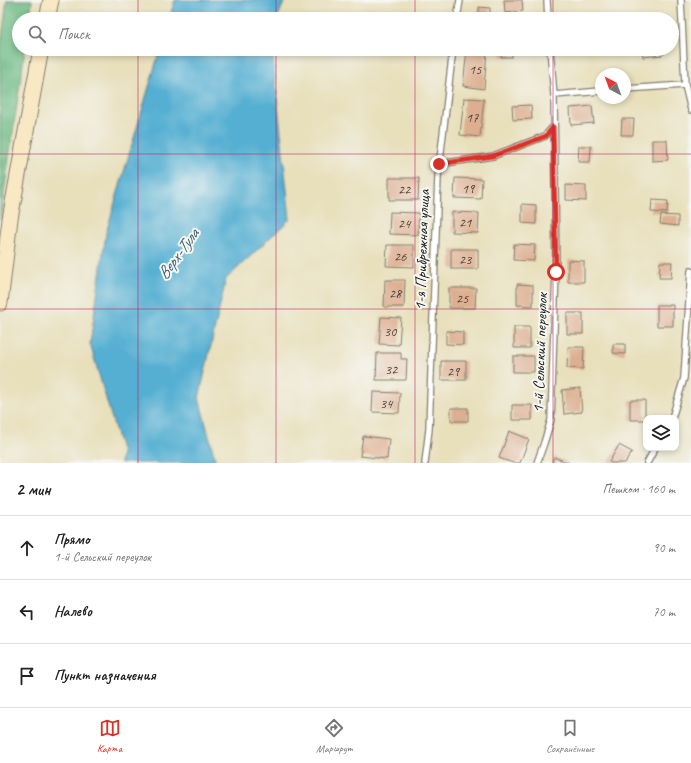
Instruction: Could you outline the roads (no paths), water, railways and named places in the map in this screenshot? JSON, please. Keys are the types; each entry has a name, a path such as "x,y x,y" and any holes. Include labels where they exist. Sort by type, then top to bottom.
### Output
{"main road":[{"path":"48,12 51,0"},
{"path":"0,303 10,219 41,56"}],"lane":[{"path":"458,12 460,0"},
{"path":"547,0 548,12"},
{"path":"681,0 685,85 691,110"},
{"name":"1-я Прибрежная улица","path":"425,463 429,429 439,164 452,56"},
{"name":"1-й Сельский переулок","path":"537,463 551,420 556,272 553,127 554,95 551,56"},
{"path":"631,89 685,85"},
{"path":"554,95 595,92"},
{"path":"439,164 493,156 546,136 553,127"},
{"path":"673,415 684,378 691,271"},
{"path":"647,463 653,451"}],"water":[{"path":"175,0 285,0 280,12 171,12"},
{"name":"Верх-Тула","path":"158,56 273,56 290,219 226,279 199,398 216,463 120,463 122,453 90,344 106,233"}]}
